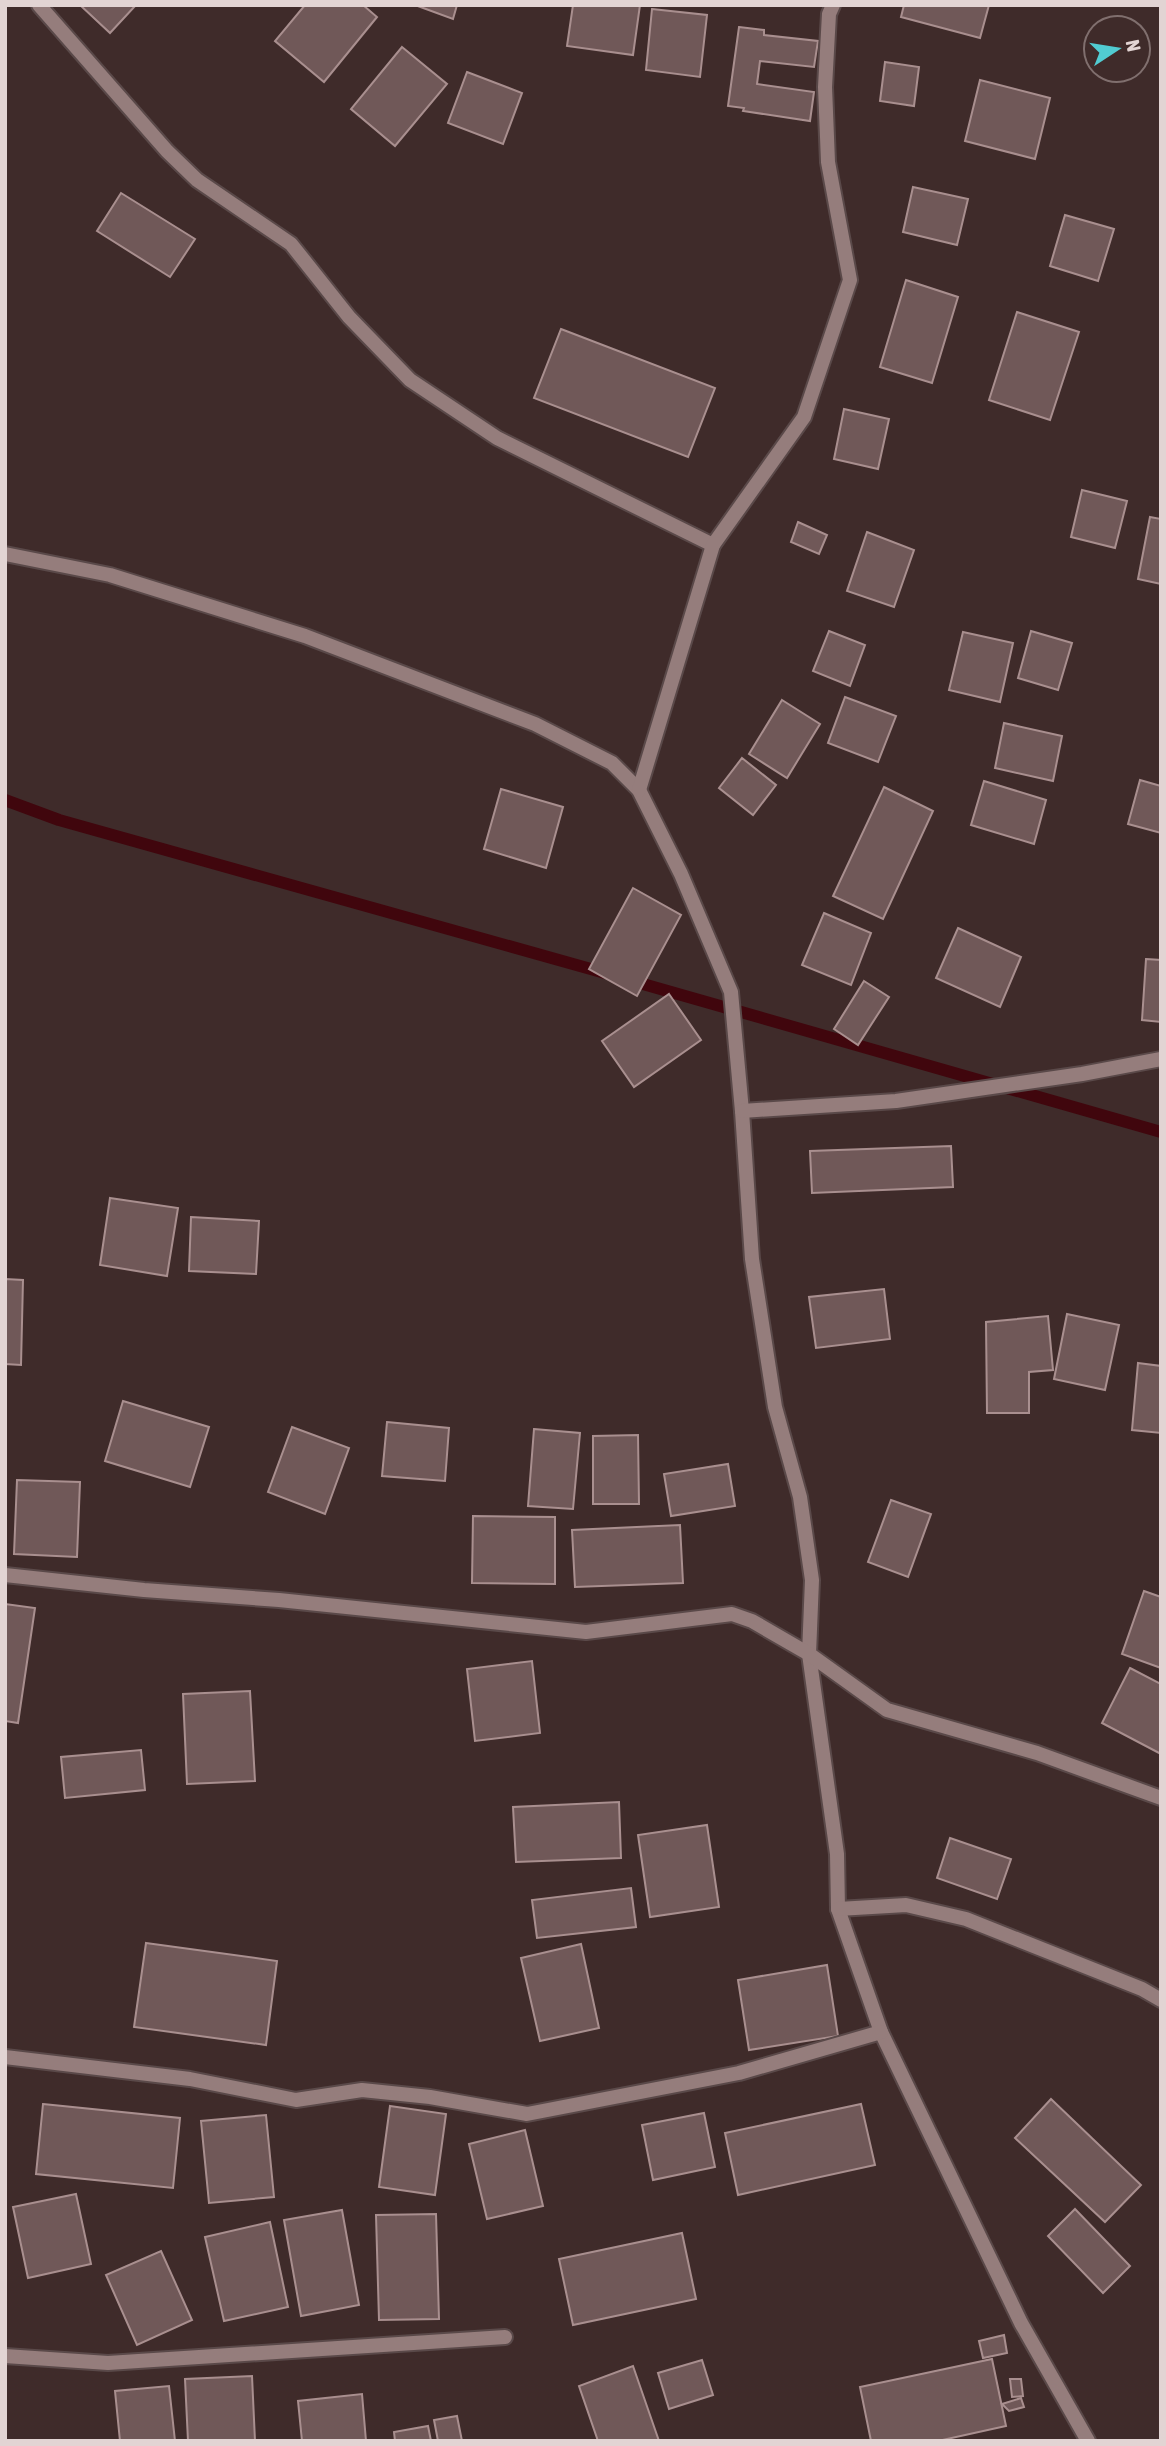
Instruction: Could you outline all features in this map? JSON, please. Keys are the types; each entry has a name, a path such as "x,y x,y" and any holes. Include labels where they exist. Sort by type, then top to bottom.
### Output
{"street":[{"path":"39,5 167,151 197,180 290,244 349,317 410,380 497,438 713,545"},
{"path":"639,790 713,545 804,417 850,280 828,162 825,88 829,14 833,5"},
{"path":"5,554 110,575 305,636 534,724 612,763 639,790 681,874 731,992 754,1273 775,1407 800,1497 812,1580 809,1654 837,1854 838,1909 881,2032 1021,2323 1088,2441"},
{"path":"742,1111 897,1101 1069,1077 1161,1059"},
{"path":"5,1575 586,1632 732,1615 752,1621 809,1654 887,1710 1037,1753 1161,1798"},
{"path":"838,1909 906,1905 966,1919 1142,1989 1161,2000"},
{"path":"5,2057 190,2079 296,2100 362,2090 430,2097 527,2114 739,2073 881,2032"},
{"path":"5,2356 108,2363 505,2337"}],"building":[{"path":"80,5 136,5 110,33"},
{"path":"305,5 363,5 377,17 324,82 275,41"},
{"path":"415,5 457,5 453,19"},
{"path":"573,5 640,5 633,55 567,46"},
{"path":"904,5 989,5 980,38 901,17"},
{"path":"652,9 707,15 700,77 646,70"},
{"path":"739,27 764,30 764,35 818,41 814,67 760,61 757,84 814,92 810,121 743,111 744,108 728,106"},
{"path":"402,47 447,84 395,146 351,109"},
{"path":"885,62 919,67 914,106 880,101"},
{"path":"467,72 522,93 503,144 448,123"},
{"path":"980,80 1050,98 1035,159 965,141"},
{"path":"913,187 968,199 957,245 903,232"},
{"path":"121,193 195,239 170,277 97,231"},
{"path":"1065,215 1114,229 1098,281 1050,266"},
{"path":"906,280 958,297 932,383 880,367"},
{"path":"1017,312 1079,332 1050,420 989,400"},
{"path":"561,329 715,388 688,457 534,398"},
{"path":"844,409 889,419 878,469 834,459"},
{"path":"1082,490 1127,501 1115,548 1071,537"},
{"path":"1150,517 1161,519 1161,584 1138,579"},
{"path":"798,522 827,535 819,554 791,542"},
{"path":"867,532 914,550 894,607 847,591"},
{"path":"829,631 865,645 850,686 813,671"},
{"path":"1031,631 1072,643 1058,690 1018,678"},
{"path":"963,632 1013,643 1000,702 949,690"},
{"path":"845,697 896,716 878,762 828,743"},
{"path":"782,700 820,724 787,778 749,754"},
{"path":"1004,723 1062,736 1053,781 995,768"},
{"path":"742,758 776,785 753,815 719,788"},
{"path":"1140,780 1161,786 1161,833 1128,824"},
{"path":"984,781 1046,800 1034,844 971,825"},
{"path":"884,787 933,811 883,919 833,896"},
{"path":"501,789 563,807 546,868 484,849"},
{"path":"633,888 681,915 637,996 589,969"},
{"path":"824,913 871,933 851,985 802,965"},
{"path":"958,928 1021,957 1000,1007 936,978"},
{"path":"1146,959 1161,960 1161,1022 1142,1020"},
{"path":"864,981 889,997 858,1045 834,1029"},
{"path":"669,994 701,1040 634,1087 602,1041"},
{"path":"951,1146 953,1187 812,1193 810,1151"},
{"path":"110,1198 178,1208 167,1276 100,1265"},
{"path":"191,1217 259,1221 256,1274 189,1271"},
{"path":"5,1279 23,1280 21,1365 5,1364"},
{"path":"884,1289 890,1339 816,1348 809,1297"},
{"path":"1067,1314 1119,1325 1105,1390 1054,1379"},
{"path":"1048,1316 1053,1370 1029,1372 1029,1413 987,1413 986,1322"},
{"path":"1138,1363 1161,1366 1161,1433 1132,1430"},
{"path":"123,1401 209,1427 190,1487 105,1461"},
{"path":"387,1422 449,1428 445,1481 382,1476"},
{"path":"292,1427 349,1448 325,1514 268,1492"},
{"path":"534,1429 580,1433 573,1509 528,1506"},
{"path":"638,1435 639,1504 593,1504 593,1436"},
{"path":"728,1464 735,1506 671,1516 664,1474"},
{"path":"17,1480 80,1482 77,1557 14,1554"},
{"path":"891,1500 931,1514 908,1577 868,1562"},
{"path":"473,1516 555,1517 555,1584 472,1583"},
{"path":"680,1525 683,1583 575,1587 572,1530"},
{"path":"1144,1591 1161,1597 1161,1668 1122,1654"},
{"path":"5,1604 35,1608 18,1723 5,1721"},
{"path":"532,1661 540,1733 475,1741 467,1669"},
{"path":"1130,1668 1161,1684 1161,1754 1102,1723"},
{"path":"250,1691 255,1781 187,1784 183,1694"},
{"path":"141,1750 145,1790 65,1798 61,1757"},
{"path":"619,1802 621,1858 516,1862 513,1807"},
{"path":"707,1825 719,1907 650,1917 638,1835"},
{"path":"950,1838 1011,1859 997,1899 937,1878"},
{"path":"631,1888 636,1927 537,1938 532,1900"},
{"path":"146,1943 277,1961 266,2045 134,2027"},
{"path":"581,1944 599,2028 540,2041 521,1958"},
{"path":"827,1965 838,2036 749,2050 738,1980"},
{"path":"1051,2099 1141,2185 1105,2222 1015,2138"},
{"path":"43,2104 180,2118 173,2188 36,2174"},
{"path":"861,2104 875,2165 738,2195 725,2133"},
{"path":"390,2106 446,2114 435,2195 379,2187"},
{"path":"704,2113 715,2167 653,2180 642,2125"},
{"path":"266,2115 274,2197 209,2203 201,2121"},
{"path":"525,2130 543,2206 487,2219 469,2144"},
{"path":"76,2194 91,2264 28,2278 13,2207"},
{"path":"1075,2209 1130,2266 1103,2293 1048,2236"},
{"path":"342,2210 359,2305 301,2316 284,2220"},
{"path":"436,2214 439,2319 379,2320 376,2215"},
{"path":"270,2222 288,2307 224,2321 205,2237"},
{"path":"682,2233 696,2299 573,2325 559,2259"},
{"path":"161,2251 192,2320 137,2345 106,2275"},
{"path":"1004,2335 1007,2353 983,2358 979,2341"},
{"path":"992,2359 1006,2426 938,2441 871,2441 860,2387"},
{"path":"702,2360 713,2395 669,2409 658,2373"},
{"path":"633,2366 659,2441 598,2441 579,2386"},
{"path":"252,2376 255,2441 188,2441 185,2379"},
{"path":"1010,2379 1021,2379 1023,2396 1012,2397"},
{"path":"169,2386 175,2441 120,2441 115,2391"},
{"path":"362,2394 366,2441 302,2441 298,2401"},
{"path":"1021,2398 1024,2407 1009,2411 1002,2404"},
{"path":"457,2416 462,2441 438,2441 434,2420"},
{"path":"428,2426 431,2441 395,2441 394,2432"}],"waterway":[{"path":"5,800 59,820 605,973"},
{"path":"629,980 1161,1132"}]}
